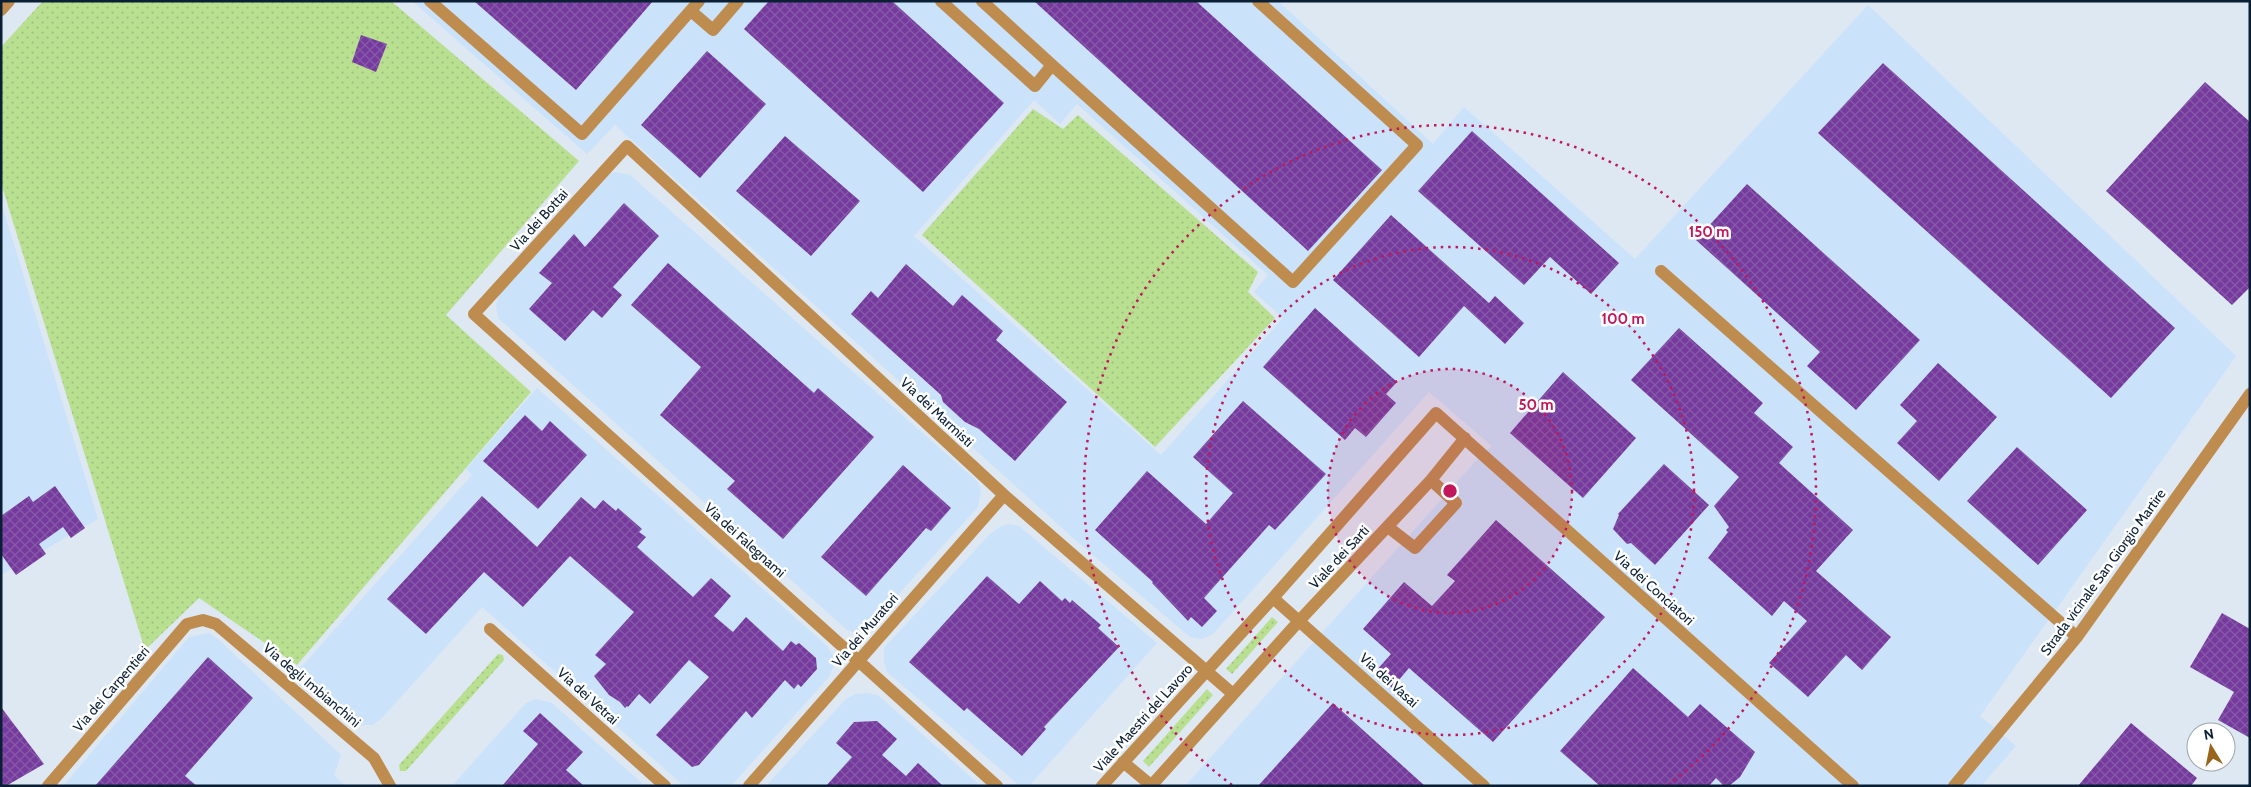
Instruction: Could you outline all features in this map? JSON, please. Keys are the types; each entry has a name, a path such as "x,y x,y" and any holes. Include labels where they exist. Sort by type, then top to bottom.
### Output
{"street":[{"path":"1,10 9,1"},
{"path":"430,1 582,134 695,6 713,30 738,1"},
{"path":"941,1 1035,86 1052,65"},
{"path":"982,1 1293,282 1417,145 1258,1"},
{"name":"Via dei Bottai","path":"474,314 627,146"},
{"name":"Via dei Marmisti","path":"627,146 1004,495 1233,694"},
{"path":"1661,271 2077,637"},
{"name":"Via dei Falegnami","path":"474,314 857,662 997,786"},
{"name":"Strada vicinale San Giorgio Martire","path":"1954,786 2077,637 2250,394"},
{"name":"Via dei Conciatori","path":"1436,413 1853,786"},
{"name":"Viale dei Sarti","path":"1206,669 1273,598 1436,413"},
{"name":"Viale dei Sarti","path":"1233,694 1431,480 1465,438"},
{"path":"1388,527 1415,548 1456,503 1431,480"},
{"name":"Via dei Muratori","path":"749,786 1004,495"},
{"name":"Via dei Vasai","path":"1273,598 1484,786"},
{"name":"Via dei Carpentieri","path":"48,786 187,624 202,620"},
{"name":"Via degli Imbianchini","path":"202,620 216,624 374,758 390,786"},
{"name":"Via dei Vetrai","path":"490,629 665,786"},
{"name":"Viale Maestri del Lavoro","path":"1102,786 1206,669"},
{"path":"1123,762 1152,786 1233,694"}],"shaded area":[{"path":"412,1 1278,1 1433,144 1464,107 1635,259 1868,5 2236,356 1980,716 2016,746 1981,786 1185,786 1482,454 1492,446 1429,392 1213,634 1201,639 1190,637 1081,545 615,125 587,154","holes":["1034,100 1060,124 1077,104 1268,275 1254,292 1283,318 1161,455 914,236"]},
{"path":"615,172 630,175 977,481 981,490 978,507 866,630 856,633 847,630 498,318 496,306 499,295 609,174"},
{"path":"1,202 98,519 1,575"},
{"path":"537,388 827,646 833,656 833,667 829,677 731,786 684,786 482,607 381,719 372,725 355,725 296,673 472,475 466,469"},
{"path":"1008,524 1019,526 1157,643 1029,786 1020,786 887,672 884,662 884,648 990,534"},
{"path":"209,633 218,639 341,755 334,775 345,786 63,786 189,637"},
{"path":"868,693 879,696 981,786 766,786 845,700 855,694"},
{"path":"536,699 552,703 645,786 452,786 526,703"}],"green space":[{"path":"43,1 391,1 579,161 446,315 531,392 297,665 199,598 145,650 1,183 1,47"},
{"path":"1033,109 1063,129 1078,115 1258,272 1248,292 1275,318 1155,447 922,235"},
{"path":"1272,617 1278,622 1232,674 1226,669"},
{"path":"498,654 503,655 504,660 406,771 400,771 399,765"},
{"path":"1207,689 1213,695 1149,767 1143,761"}],"building":[{"path":"474,1 653,1 576,90"},
{"path":"769,1 892,1 1004,103 923,192 744,29"},
{"path":"1034,1 1196,1 1382,170 1308,251"},
{"path":"361,35 387,44 376,72 352,62"},
{"path":"707,51 766,104 700,178 641,125"},
{"path":"1883,63 2175,328 2111,398 1818,133"},
{"path":"2205,82 2250,122 2250,287 2232,305 2106,191"},
{"path":"1472,131 1619,263 1591,294 1550,257 1524,285 1418,191"},
{"path":"785,136 860,201 811,256 736,191"},
{"path":"1747,184 1920,340 1856,410 1807,366 1820,352 1696,240"},
{"path":"624,203 659,236 613,287 622,295 602,318 593,310 565,341 529,309 552,283 539,273 574,234 585,247"},
{"path":"1391,215 1489,303 1495,296 1524,323 1505,344 1464,306 1419,357 1333,280"},
{"path":"668,263 814,393 818,388 874,437 783,539 727,489 735,481 660,415 701,367 631,305"},
{"path":"906,264 953,306 962,295 1003,331 996,340 1067,402 1015,461 979,429 965,422 943,402 941,395 851,314 871,291 878,298"},
{"path":"1315,308 1397,382 1386,394 1396,403 1366,437 1355,428 1345,440 1263,367"},
{"path":"1679,328 1763,403 1754,413 1793,447 1779,463 1853,530 1816,571 1891,637 1862,670 1846,655 1808,697 1769,663 1807,621 1784,601 1772,616 1708,558 1728,532 1726,530 1729,527 1714,506 1739,477 1631,380"},
{"path":"1938,363 1997,417 1939,481 1897,443 1917,421 1900,405"},
{"path":"1563,372 1636,438 1583,498 1510,433"},
{"path":"1243,401 1326,474 1275,530 1269,525 1204,598 1217,611 1202,627 1191,617 1188,621 1153,582 1095,530 1147,471 1206,524 1233,493 1193,457"},
{"path":"525,415 542,431 550,421 587,455 538,509 483,461"},
{"path":"2017,447 2087,510 2038,565 1967,501"},
{"path":"1664,464 1709,505 1655,565 1631,543 1627,544 1613,529 1618,514"},
{"path":"903,465 951,508 931,531 926,528 866,596 821,557"},
{"path":"55,486 85,528 71,538 63,527 39,544 46,554 16,575 1,554 1,516 29,496 33,502"},
{"path":"482,496 537,547 581,497 595,509 603,500 616,511 618,508 642,529 639,532 646,537 637,547 693,597 711,578 731,596 714,616 733,632 746,617 783,651 791,641 796,645 799,643 816,658 817,669 801,687 798,684 794,689 785,680 752,718 746,711 699,765 692,767 656,735 709,677 689,660 650,704 639,694 625,708 620,702 609,695 594,676 606,664 595,655 634,612 570,556 523,607 484,572 426,634 387,599"},
{"path":"1496,520 1605,617 1493,742 1409,668 1392,688 1375,672 1391,654 1363,629 1404,582 1432,606 1455,581 1447,575"},
{"path":"987,576 1019,604 1040,581 1062,601 1065,598 1070,603 1072,600 1101,625 1098,628 1119,647 1044,727 1046,729 1022,756 967,708 964,711 909,662"},
{"path":"2222,613 2250,629 2250,738 2236,730 2236,722 2222,722 2218,720 2234,692 2190,667"},
{"path":"208,657 253,698 185,776 197,786 95,786"},
{"path":"1633,668 1688,717 1700,704 1755,752 1740,777 1729,786 1724,786 1716,778 1709,786 1600,786 1560,751"},
{"path":"1333,703 1425,786 1258,786"},
{"path":"1,707 44,764 6,786 1,786"},
{"path":"540,713 583,752 566,770 584,786 502,786 538,744 523,731"},
{"path":"877,721 897,739 882,755 906,776 918,763 943,786 826,786 852,757 836,743 854,722"},
{"path":"2131,723 2186,769 2186,772 2190,772 2197,778 2191,786 2078,786"}]}
